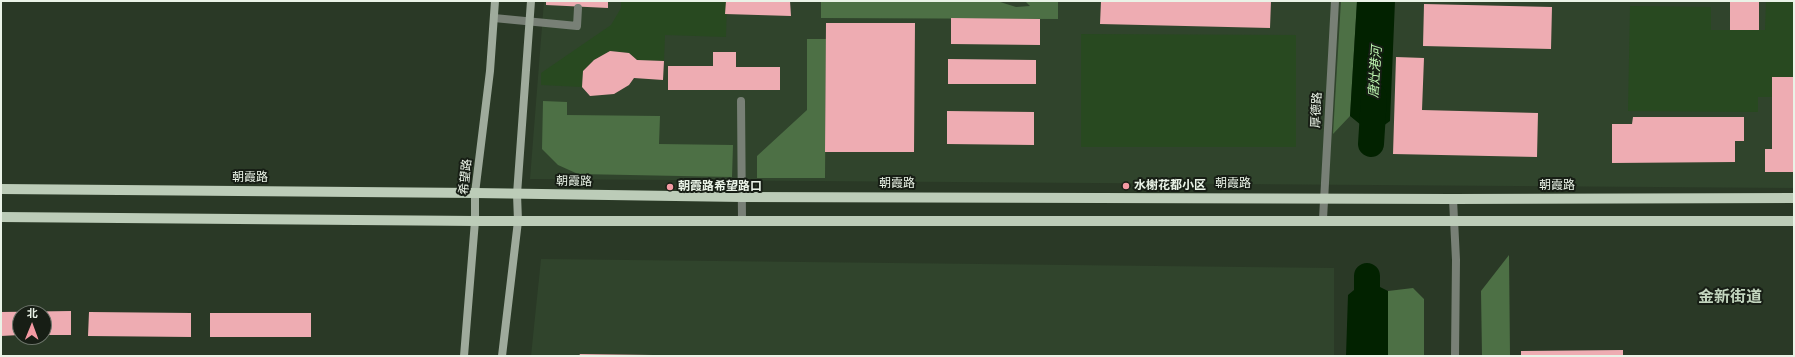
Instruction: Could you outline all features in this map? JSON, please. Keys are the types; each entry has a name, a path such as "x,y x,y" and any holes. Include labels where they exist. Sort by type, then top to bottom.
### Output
{"main road":[{"name":"希望路","path":"464,356 475,221 475,193 490,71 495,1"},
{"path":"502,356 518,221 518,194 531,1"},
{"name":"朝霞路","path":"1,189 742,197 1454,199 1794,198"},
{"path":"1,217 475,221 1794,221"}],"street":[{"name":"厚德路","path":"1323,220 1335,1"},
{"path":"494,18 577,26 578,8"},
{"path":"741,101 742,220"},
{"path":"1454,199 1456,260 1455,356"}],"shaded area":[{"path":"544,1 1794,1 1794,188 530,179"},
{"path":"621,1 727,1 726,37 665,35 664,61 637,60 629,53 610,51 594,60 583,71 582,87 541,85 541,73 611,25 621,8"},
{"path":"821,1 997,1 1016,7 1030,6 1025,1 1058,1 1058,19 821,18"},
{"path":"1341,1 1357,1 1350,116 1333,134"},
{"path":"1766,1 1794,1 1794,77 1772,77 1772,97 1758,97 1758,112 1628,111 1630,6 1711,7 1711,30 1765,30"},
{"path":"1081,34 1296,35 1296,147 1081,147"},
{"path":"807,39 826,39 825,178 757,178 757,156 807,110"},
{"path":"543,101 567,102 567,115 660,116 659,144 733,145 732,177 578,174 558,165 542,149"},
{"path":"1509,255 1510,356 1482,356 1481,291"},
{"path":"541,259 1334,268 1334,356 531,356"},
{"path":"1413,288 1424,299 1424,356 1388,356 1388,291"}],"water":[{"path":"1357,1 1395,1 1390,121 1372,134 1350,116"},
{"path":"1366,280 1388,291 1388,356 1346,356 1348,295"}],"building":[{"path":"546,1 608,1 608,8 546,5"},
{"path":"726,1 790,1 791,16 725,14"},
{"path":"1101,1 1271,1 1270,28 1100,24"},
{"path":"1730,1 1759,1 1759,30 1730,30"},
{"path":"1424,4 1552,7 1551,49 1423,46"},
{"path":"951,18 1040,19 1040,45 951,44"},
{"path":"826,23 915,23 914,152 825,152"},
{"path":"610,51 629,53 637,60 664,61 663,80 634,78 629,85 614,94 590,96 582,87 583,71 594,60"},
{"path":"713,52 736,52 736,67 780,67 780,90 668,90 668,66 713,66"},
{"path":"1396,57 1424,58 1422,110 1538,113 1537,157 1393,154"},
{"path":"948,59 1036,60 1036,84 948,84"},
{"path":"1772,77 1794,77 1794,172 1765,172 1765,149 1772,149"},
{"path":"947,111 1034,112 1034,145 947,144"},
{"path":"1633,117 1744,117 1744,141 1735,141 1735,162 1612,163 1612,124 1632,124"},
{"path":"52,311 71,311 71,335 52,335"},
{"path":"1,312 12,312 12,335 1,336"},
{"path":"89,312 191,313 191,337 88,336"},
{"path":"210,313 311,313 311,337 210,337"},
{"path":"1623,350 1623,356 1521,356 1521,351"},
{"path":"580,354 653,355 653,356 579,356"}],"waterway":[{"name":"唐灶港河","path":"1371,144 1374,97"},
{"name":"唐灶港河","path":"1367,276 1367,356"}],"place":[{"name":"水榭花都小区","path":"1126,186"},
{"name":"朝霞路希望路口","path":"670,187"}],"district":[{"name":"金新街道","path":"1730,298"}]}
